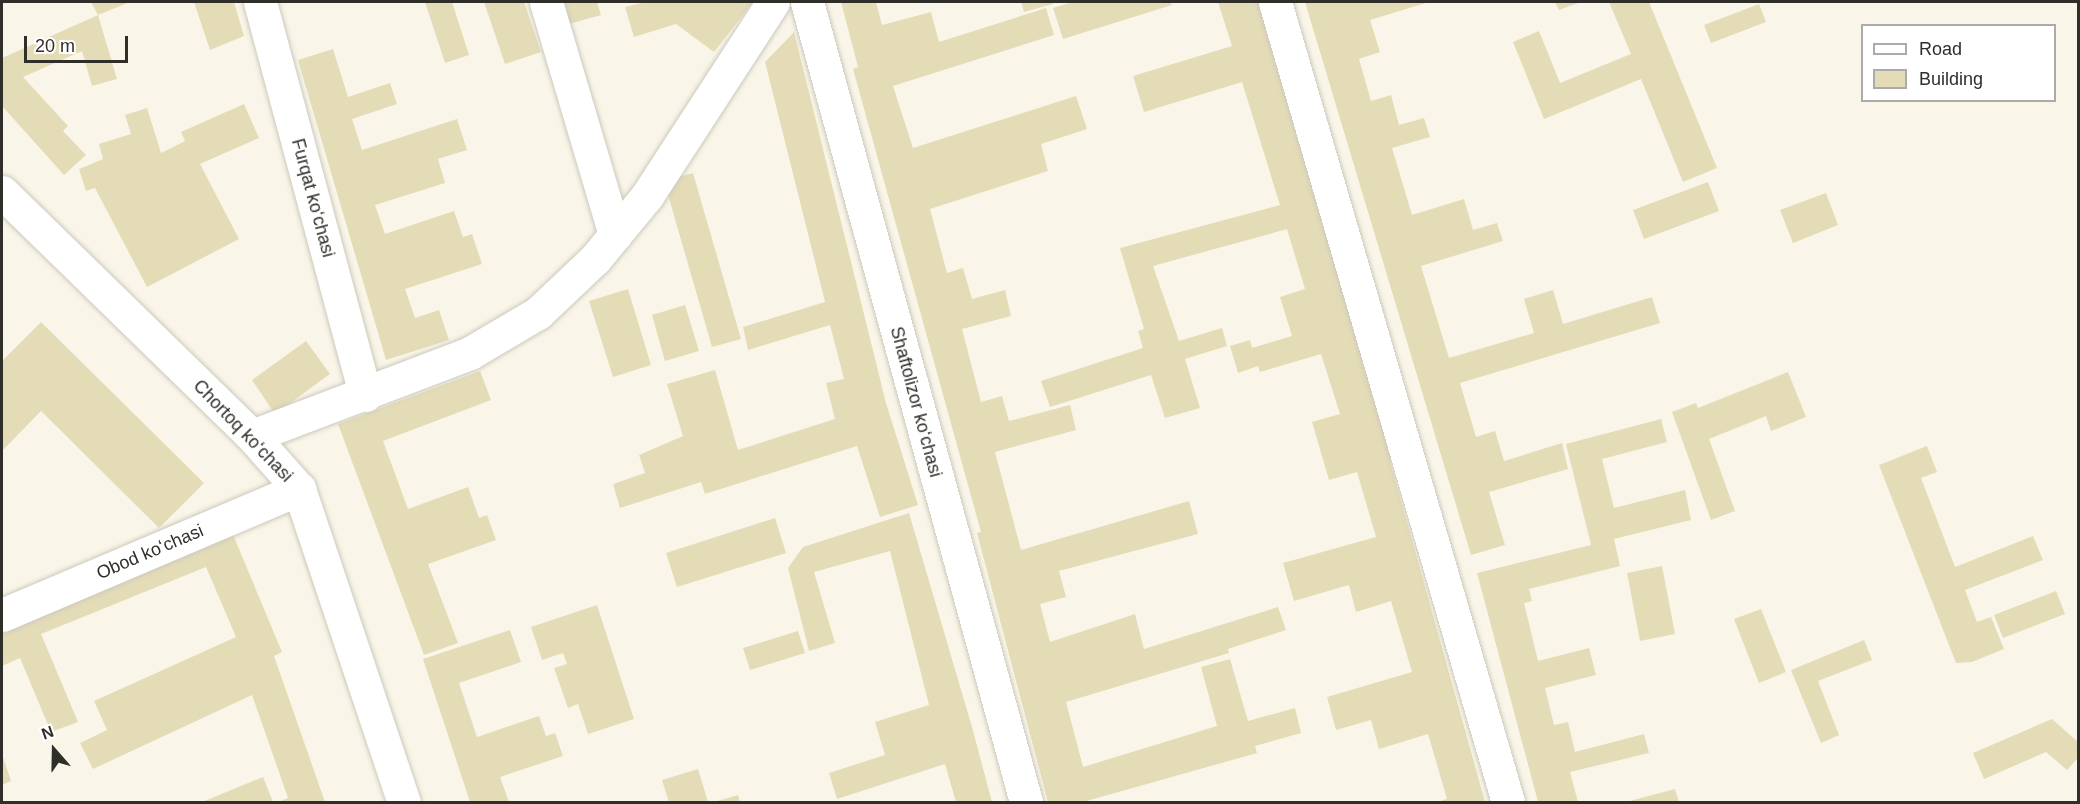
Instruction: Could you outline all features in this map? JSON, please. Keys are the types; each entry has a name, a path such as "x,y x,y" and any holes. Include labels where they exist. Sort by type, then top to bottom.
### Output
{"street":[{"name":"Furqat koʻchasi","path":"261,2 365,395"},
{"path":"546,2 615,235"},
{"path":"252,436 365,395 470,353 538,313 615,235 647,196 773,2"},
{"name":"Shaftolizor koʻchasi","path":"807,2 1026,802"},
{"path":"1275,2 1508,802"},
{"name":"Chortoq koʻchasi","path":"2,192 252,436 299,489 404,802"},
{"name":"Obod koʻchasi","path":"2,615 299,489"}],"building":[{"path":"91,2 130,2 98,15"},
{"path":"194,2 234,2 244,36 210,50"},
{"path":"425,2 452,2 469,55 445,63"},
{"path":"484,2 524,2 541,52 505,64"},
{"path":"562,2 597,2 601,15 569,24"},
{"path":"646,2 753,2 714,52 676,24 634,37 625,7"},
{"path":"841,2 876,2 882,25 931,12 939,42 1046,8 1054,35 893,86 913,148 1076,96 1087,129 1041,144 1048,171 930,209 947,273 963,268 972,299 1005,290 1011,316 962,329 981,402 1002,396 1009,421 1070,405 1076,430 995,452 1021,550 1189,501 1198,534 1059,571 1066,597 1040,604 1050,642 1135,614 1144,649 1278,607 1286,630 1228,649 1229,653 1066,702 1083,767 1217,726 1201,667 1230,659 1248,721 1295,708 1301,733 1255,746 1257,753 1083,802 1048,802 977,533 981,532 853,69 858,67"},
{"path":"1021,2 1052,2 1053,4 1024,12"},
{"path":"1073,2 1170,2 1172,5 1063,39 1053,8"},
{"path":"1218,2 1259,2 1396,459 1390,461 1485,802 1437,802 1447,799 1428,734 1379,749 1371,720 1336,730 1327,697 1412,672 1391,601 1356,612 1349,585 1294,601 1283,563 1376,537 1357,472 1329,480 1312,422 1340,414 1321,354 1260,372 1258,366 1238,373 1230,346 1250,340 1252,348 1292,336 1280,297 1305,289 1287,229 1153,266 1179,341 1222,328 1227,346 1185,359 1200,408 1165,418 1151,375 1050,407 1041,381 1143,348 1138,331 1144,329 1120,248 1280,205 1242,82 1144,112 1133,76 1232,46"},
{"path":"1305,2 1429,2 1370,20 1380,52 1359,59 1371,101 1391,95 1399,125 1424,118 1430,137 1392,148 1412,215 1464,199 1473,230 1497,223 1503,241 1421,266 1449,358 1534,333 1524,299 1553,290 1563,324 1652,297 1660,323 1460,383 1476,437 1495,431 1504,461 1562,443 1568,469 1489,492 1505,545 1471,555"},
{"path":"1555,2 1581,2 1559,10"},
{"path":"1609,2 1649,2 1717,168 1683,182 1641,79 1544,119 1513,42 1539,31 1560,83 1631,54"},
{"path":"1759,4 1766,22 1711,43 1704,25"},
{"path":"98,15 117,79 92,86 82,51 23,77 68,126 63,131 86,155 64,175 2,106 2,58"},
{"path":"794,32 886,403 918,505 880,517 857,446 705,494 701,482 620,508 613,484 645,473 639,455 683,436 667,384 715,370 738,450 835,419 826,383 844,379 830,325 748,350 743,327 825,302 765,62"},
{"path":"333,49 348,97 390,83 397,104 352,119 362,150 457,119 467,150 438,159 445,183 375,205 385,234 454,211 463,237 472,234 482,264 405,289 415,318 439,310 449,340 386,360 298,60"},
{"path":"244,104 259,138 200,164 239,239 147,287 95,188 86,191 79,169 103,159 99,144 131,134 125,115 147,108 161,153 185,141 181,132"},
{"path":"693,173 741,339 712,347 664,181"},
{"path":"1708,182 1719,211 1644,239 1633,210"},
{"path":"1826,193 1838,225 1793,243 1780,210"},
{"path":"628,289 651,365 613,377 589,301"},
{"path":"685,305 699,351 665,361 652,315"},
{"path":"41,322 204,483 159,528 41,411 2,451 2,361"},
{"path":"306,341 330,374 275,414 252,380"},
{"path":"480,371 491,400 383,441 408,509 468,487 479,518 487,515 496,540 428,564 458,643 424,655 338,424"},
{"path":"1788,372 1806,417 1771,431 1766,416 1709,439 1735,511 1711,520 1672,412 1696,403 1698,408"},
{"path":"1661,419 1667,442 1602,459 1614,508 1685,490 1691,520 1614,539 1620,566 1529,589 1532,601 1524,603 1538,661 1589,648 1596,675 1545,688 1554,725 1568,722 1575,752 1644,734 1649,753 1570,772 1578,802 1538,802 1477,573 1591,545 1566,444"},
{"path":"1927,446 1937,472 1921,478 1955,567 2033,536 2043,560 1965,590 1977,622 1991,617 2004,649 1972,662 1956,663 1879,465"},
{"path":"909,513 992,802 956,802 945,764 837,799 829,773 885,755 875,722 929,705 890,551 814,572 835,643 809,651 788,568 803,547"},
{"path":"775,518 786,553 677,587 666,553"},
{"path":"229,525 282,652 274,656 325,802 278,802 288,798 252,695 93,769 80,743 107,730 94,701 236,637 206,567 41,634 78,722 51,732 20,658 2,666 2,626"},
{"path":"1662,566 1675,634 1640,641 1627,573"},
{"path":"2056,591 2065,614 2003,638 1994,615"},
{"path":"597,605 634,719 588,734 578,704 568,708 554,668 567,664 563,653 542,660 531,627"},
{"path":"1761,609 1786,672 1759,683 1734,619"},
{"path":"510,630 521,662 459,683 477,737 539,716 546,736 555,733 563,756 500,777 509,802 470,802 423,659"},
{"path":"798,631 805,653 750,670 743,648"},
{"path":"1864,640 1872,660 1818,681 1839,735 1821,743 1791,670"},
{"path":"2052,719 2078,742 2078,758 2067,770 2046,752 1984,779 1973,753"},
{"path":"2,754 11,781 2,785"},
{"path":"698,769 708,802 669,802 662,780"},
{"path":"263,777 273,802 202,802"},
{"path":"1675,789 1679,802 1626,802"},
{"path":"738,795 740,802 714,802"}]}
